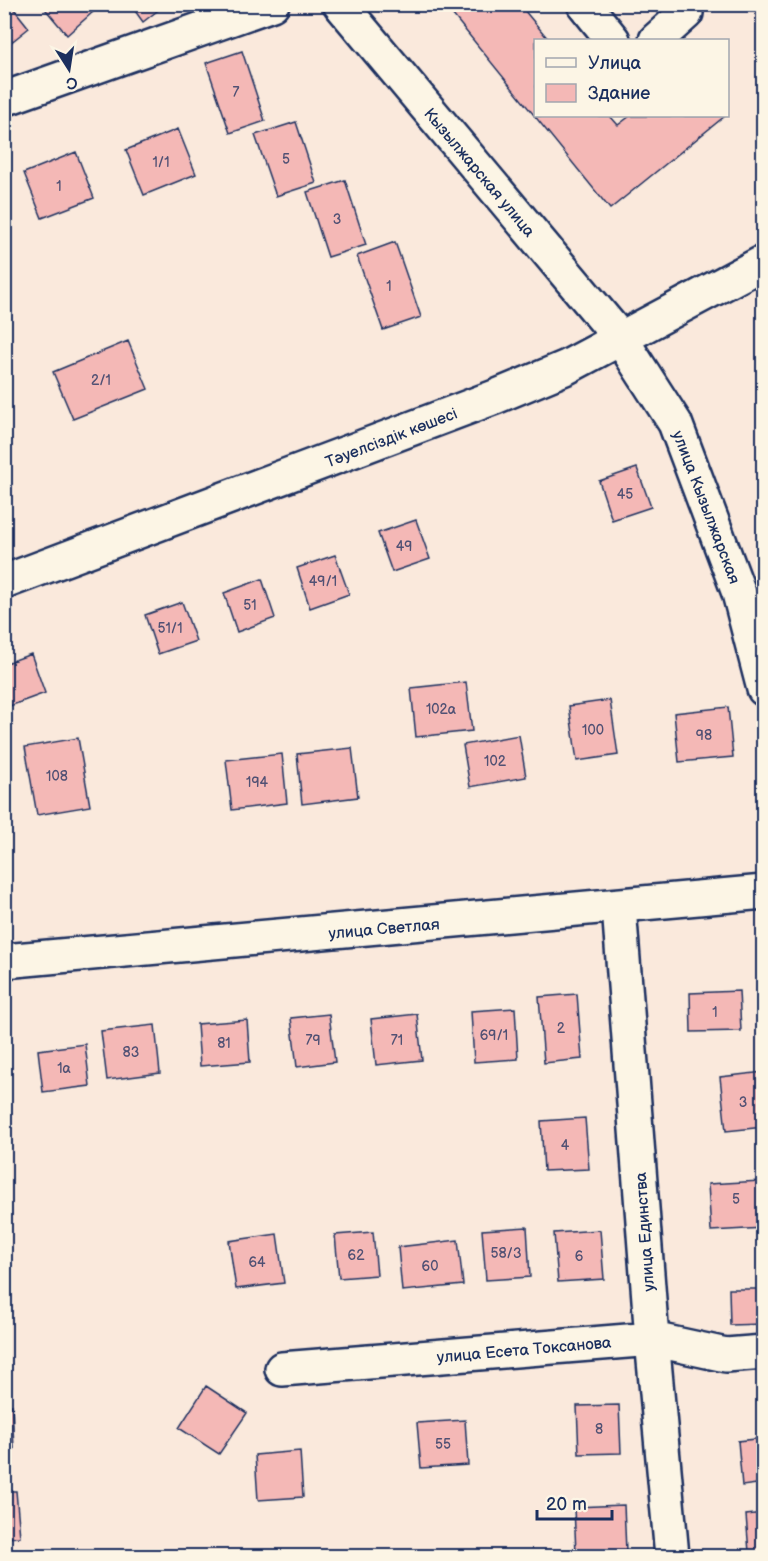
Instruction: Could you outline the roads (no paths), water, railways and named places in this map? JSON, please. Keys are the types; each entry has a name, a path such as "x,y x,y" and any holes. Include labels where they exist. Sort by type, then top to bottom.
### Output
{"street":[{"path":"4,99 272,4"},
{"name":"Кызылжарская улица","path":"340,4 621,339"},
{"path":"584,4 612,39"},
{"path":"657,39 686,13"},
{"name":"Тәуелсіздік көшесі","path":"4,582 495,397 567,367 764,262"},
{"name":"улица Кызылжарская","path":"621,339 675,423 739,593 764,689"},
{"name":"улица Светлая","path":"4,962 764,892"},
{"name":"улица Единства","path":"619,907 652,1339 672,1557"},
{"name":"улица Есета Токсанова","path":"282,1369 652,1339 726,1355 764,1352"}]}
